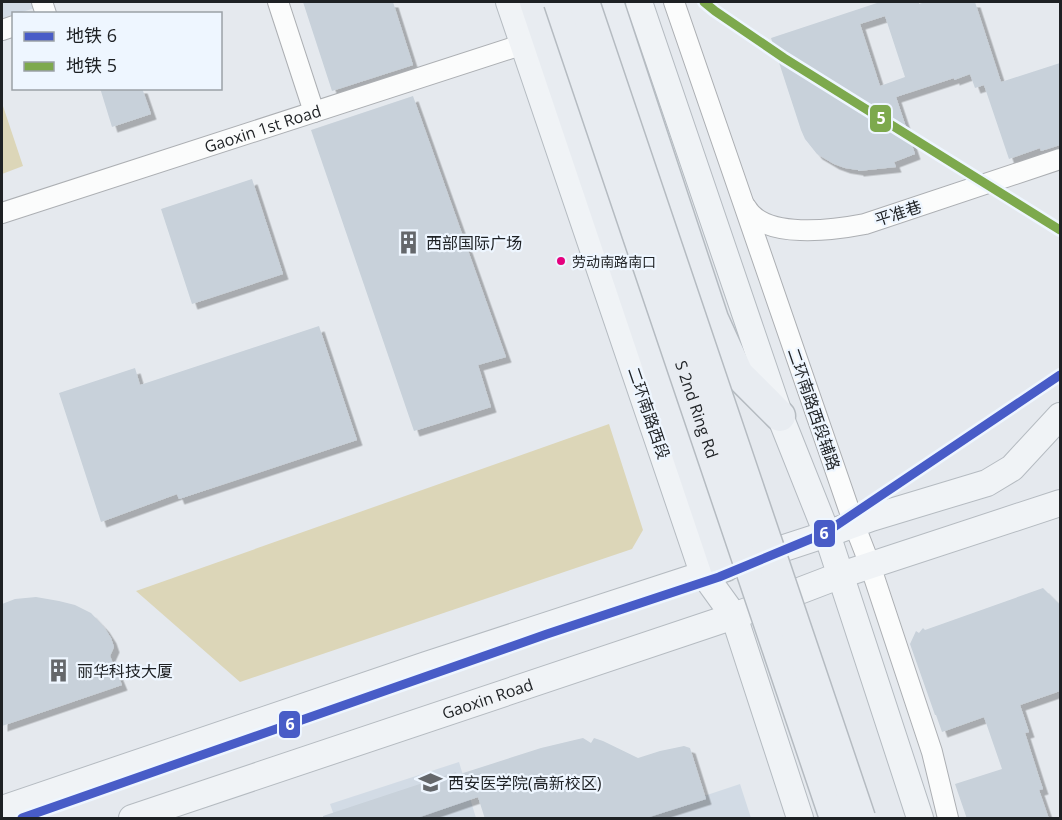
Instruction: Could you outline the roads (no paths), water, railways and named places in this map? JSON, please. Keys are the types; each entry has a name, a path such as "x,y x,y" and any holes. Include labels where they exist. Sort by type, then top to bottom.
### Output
{"highway":[{"path":"535,2 714,570"},
{"name":"S 2nd Ring Rd","path":"559,2 835,819"},
{"name":"S 2nd Ring Rd","path":"584,2 860,819"},
{"path":"612,15 713,319 738,374 780,416"}],"main road":[{"name":"二环南路西段","path":"509,2 714,570 734,616 800,819"},
{"path":"639,2 780,416 827,534 920,819"},
{"path":"2,809 404,672 854,524 987,483 1012,468 1060,416"},
{"name":"Gaoxin Road","path":"132,819 734,616 841,575 1060,503"}],"street":[{"path":"278,2 314,112"},
{"name":"二环南路西段辅路","path":"674,2 870,566 932,752 948,819"},
{"name":"Gaoxin 1st Road","path":"2,213 524,44"},
{"name":"平准巷","path":"742,199 749,212 760,221 774,227 820,230 846,228 865,224 1060,159"}],"metro line":[{"name":"5","path":"704,2 784,58 1060,230"},
{"name":"6","path":"22,818 547,634 719,577 825,533 1060,375"}],"place":[{"name":"西部国际广场","path":"408,243"},
{"name":"劳动南路南口","path":"561,261"},
{"name":"丽华科技大厦","path":"59,671"},
{"name":"西安医学院(高新校区)","path":"430,783"}]}
